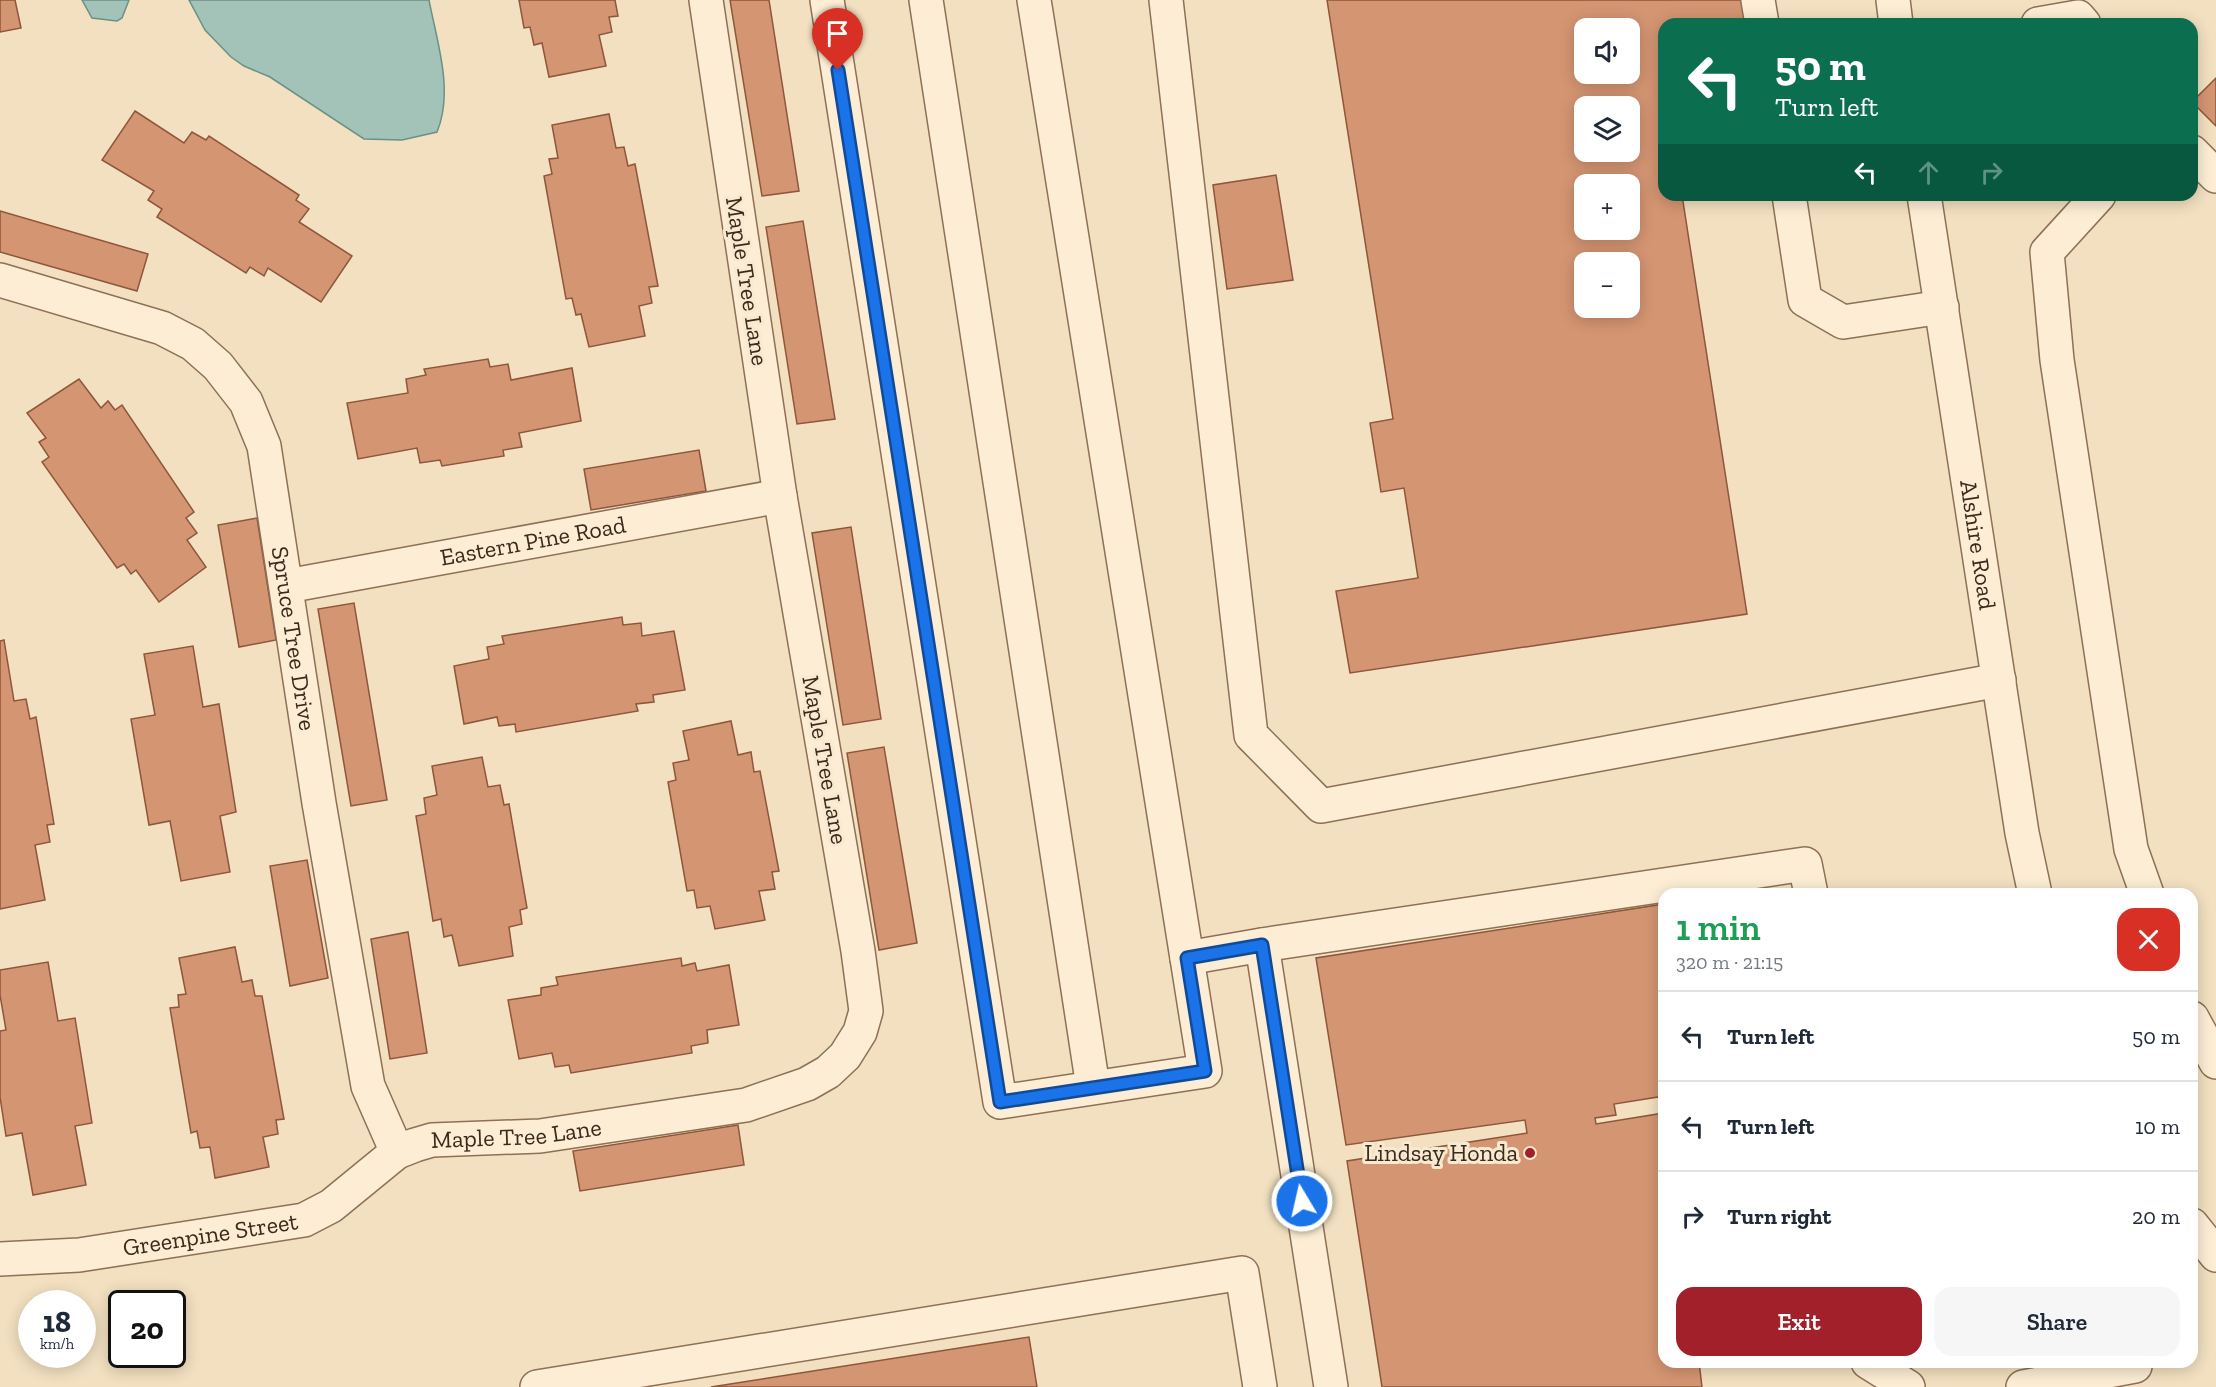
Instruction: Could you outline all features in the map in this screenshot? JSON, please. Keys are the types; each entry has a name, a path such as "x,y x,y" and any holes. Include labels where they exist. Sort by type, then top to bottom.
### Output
{"street":[{"name":"Maple Tree Lane","path":"397,1152 432,1140 540,1136 746,1105 796,1089 828,1072 845,1056 860,1032 866,1011 858,951 780,496 706,0"},
{"path":"827,0 1000,1102 1205,1071 1034,0"},
{"path":"926,0 1093,1087"},
{"path":"1166,0 1251,735 1321,806 1999,680"},
{"path":"1758,0 1761,18"},
{"path":"1893,0 1895,18"},
{"path":"2067,18 2086,14"},
{"path":"2198,158 2216,176"},
{"path":"1790,201 1805,300 1843,322 1942,307"},
{"name":"Alshire Road","path":"1925,201 1999,680 2034,888"},
{"path":"2094,201 2047,252 2057,360 2131,849 2145,888"},
{"name":"Spruce Tree Drive","path":"0,280 162,328 193,344 218,366 246,402 264,446 319,802 368,1086 397,1152"},
{"name":"Eastern Pine Road","path":"287,586 780,496"},
{"path":"1702,888 1805,864 1810,888"},
{"path":"1187,958 1262,945 1658,894"},
{"path":"1262,945 1331,1387"},
{"path":"2198,1029 2216,1062"},
{"name":"Greenpine Street","path":"0,1259 79,1255 304,1220 331,1206 397,1152"},
{"path":"2198,1232 2216,1255"},
{"path":"537,1387 1242,1273 1260,1387"},
{"path":"1878,1368 1908,1387"},
{"path":"2023,1387 2137,1372"}],"water":[{"path":"82,0 129,0 122,18 117,21 92,18"},
{"path":"189,0 429,0 440,49 444,83 442,116 437,132 402,140 364,139 270,77 244,66 231,57 205,30"}],"building":[{"path":"0,0 15,0 21,28 0,32"},
{"path":"519,0 615,0 618,16 609,17 612,32 599,35 606,66 549,77 542,43 534,45 530,27 524,28"},
{"path":"730,0 769,0 799,191 762,196"},
{"path":"1327,0 1742,0 1744,18 1658,18 1658,201 1683,201 1747,614 1350,673 1336,591 1418,578 1404,488 1381,492 1370,423 1393,419"},
{"path":"2216,78 2216,126 2198,108 2198,96"},
{"path":"135,111 184,143 192,132 206,140 209,136 299,195 296,200 309,209 299,222 352,256 321,302 268,268 264,276 250,267 246,273 157,217 162,209 148,200 154,191 102,160"},
{"path":"609,114 616,148 624,147 628,166 635,164 658,286 649,287 652,303 639,306 645,336 589,347 581,314 576,315 572,298 566,299 544,176 552,174 549,159 558,158 552,125"},
{"path":"1276,175 1293,280 1227,289 1213,185"},
{"path":"0,211 148,254 137,291 0,252"},
{"path":"803,221 835,419 797,424 766,227"},
{"path":"488,359 490,367 508,364 511,380 572,368 581,421 519,433 522,447 503,450 504,456 442,466 440,460 420,463 417,448 358,459 347,403 408,393 406,379 426,375 424,369"},
{"path":"79,379 101,408 108,401 115,410 122,405 194,512 186,518 197,533 187,540 206,567 159,602 136,570 131,574 124,564 117,568 42,462 49,457 39,442 46,438 27,413"},
{"path":"699,450 706,491 591,510 584,469"},
{"path":"257,518 276,640 239,647 218,525"},
{"path":"851,527 881,719 843,725 812,533"},
{"path":"354,603 387,800 351,806 318,609"},
{"path":"622,617 623,625 641,623 642,636 674,631 685,690 653,695 654,702 636,704 638,711 516,732 515,724 499,726 497,717 464,724 454,666 489,659 487,647 504,644 502,636"},
{"path":"4,640 14,701 26,699 30,719 36,717 54,824 47,825 50,842 35,845 45,900 0,909 0,641"},
{"path":"193,646 203,707 219,704 236,812 220,816 230,872 181,881 170,821 149,825 131,719 155,715 144,654"},
{"path":"731,721 738,755 751,752 754,772 760,771 779,871 772,872 775,889 759,891 765,920 715,929 710,906 697,908 694,890 687,891 668,782 676,780 673,763 689,760 683,731"},
{"path":"884,747 917,943 879,950 847,753"},
{"path":"482,757 488,787 500,785 504,805 509,804 527,908 520,910 522,924 509,927 513,956 459,966 452,935 444,937 441,919 433,921 416,816 426,814 424,798 437,795 432,766"},
{"path":"307,860 328,978 290,986 270,866"},
{"name":"Lindsay Honda","path":"1658,905 1658,1097 1614,1104 1616,1115 1595,1118 1596,1124 1658,1114 1658,1368 1700,1368 1702,1387 1382,1387 1347,1161 1527,1133 1525,1120 1346,1145 1316,958"},
{"path":"408,932 427,1053 390,1059 371,939"},
{"path":"235,947 242,982 252,980 255,996 262,996 284,1119 276,1120 278,1134 263,1137 269,1167 215,1178 210,1147 200,1148 197,1131 191,1133 170,1008 179,1007 178,995 186,994 179,958"},
{"path":"681,958 682,966 695,963 697,971 729,965 739,1025 707,1030 708,1043 691,1046 692,1053 571,1073 569,1065 555,1067 552,1053 519,1059 508,1000 541,995 541,988 558,985 556,977"},
{"path":"48,962 58,1021 75,1018 92,1123 75,1126 86,1185 33,1195 22,1133 6,1136 0,1097 0,1031 6,1030 0,995 0,970"},
{"path":"738,1125 744,1165 580,1191 573,1151"},
{"path":"1029,1337 1037,1387 711,1387"}],"place":[{"name":"Lindsay Honda","path":"1530,1153"}],"route":[{"path":"838,70 1000,1102 1205,1071 1187,958 1262,945 1302,1201"}]}
